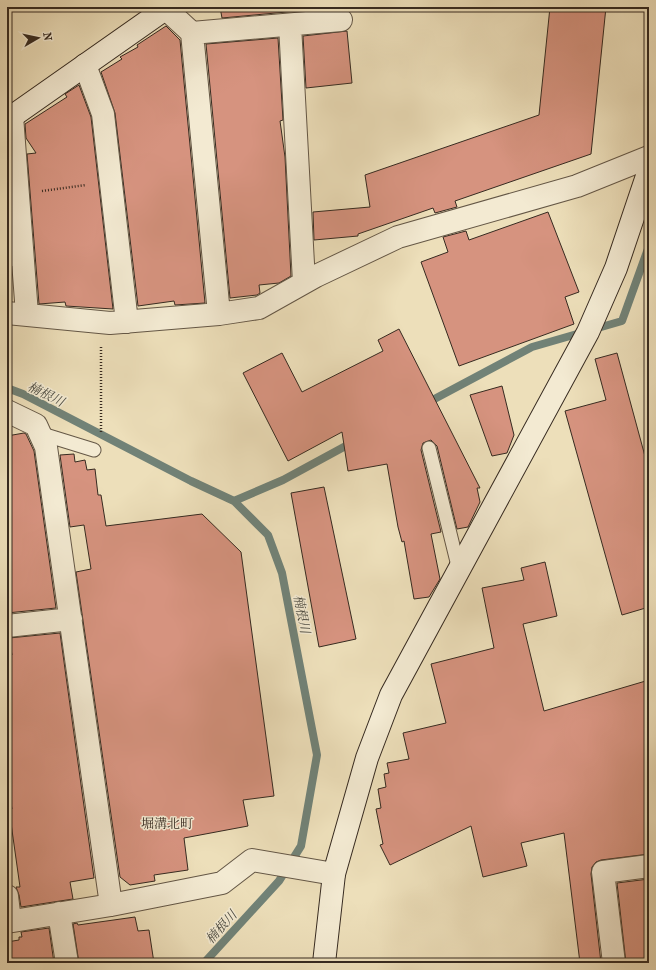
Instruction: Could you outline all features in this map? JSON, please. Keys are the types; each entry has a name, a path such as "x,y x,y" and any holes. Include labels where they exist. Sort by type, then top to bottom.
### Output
{"street":[{"path":"219,314 192,33 167,8 9,118 18,194 15,259 17,313 100,322 127,322 219,314 259,308 304,282 398,237 577,186 649,157"},
{"path":"192,33 341,20"},
{"path":"290,25 304,282"},
{"path":"85,66 103,114 127,322"},
{"path":"324,963 334,874 368,758 391,695 588,332 616,268 649,170"},
{"path":"7,411 36,425 46,447 111,904"},
{"path":"7,626 71,619"},
{"path":"7,896 9,921 222,883 252,860 334,874"},
{"path":"614,963 603,872 649,866"},
{"path":"59,913 67,963"}],"lane":[{"path":"39,433 94,450"},
{"path":"429,448 459,570"}],"path":[{"path":"18,194 111,181"},
{"path":"100,322 102,429"}],"building":[{"path":"220,7 323,7 319,9 222,18"},
{"path":"550,7 606,7 591,154 455,201 457,207 435,213 433,208 358,234 358,236 314,240 313,212 370,207 365,175 539,115"},
{"path":"166,26 180,40 205,303 175,305 174,301 138,306 115,113 101,72 122,59 120,57 138,47 137,45"},
{"path":"347,31 352,83 306,88 303,36"},
{"path":"278,38 283,120 280,121 285,157 291,276 279,283 259,285 260,293 257,295 230,298 206,44"},
{"path":"79,85 91,117 113,309 66,306 65,302 39,304 27,154 36,153 26,138 25,124 67,97 65,94"},
{"path":"548,212 579,292 565,297 574,324 459,366 421,262 448,252 443,237 466,231 469,240"},
{"path":"399,329 480,488 477,488 480,502 468,527 457,529 437,446 431,440 423,443 421,450 441,532 431,534 440,579 429,597 414,599 404,541 402,542 398,527 387,464 348,471 342,432 288,461 243,373 282,353 302,392 383,351 378,340"},
{"path":"617,353 649,471 649,607 622,615 565,411 606,400 595,359"},
{"path":"502,386 514,435 507,453 492,456 470,395"},
{"path":"24,433 26,434 34,451 56,608 7,613 7,436"},
{"path":"74,454 75,462 85,460 87,470 95,469 98,495 101,495 106,526 202,514 241,552 274,796 243,800 248,826 184,838 188,870 154,875 155,881 130,885 120,877 76,572 91,569 84,525 70,527 60,455"},
{"path":"324,487 356,639 319,647 291,493"},
{"path":"545,562 557,616 523,624 544,711 649,680 649,854 601,860 596,862 592,867 591,874 601,963 580,963 564,833 521,843 527,866 483,877 471,826 390,865 380,845 383,844 376,809 381,808 378,789 386,787 384,774 389,773 387,763 409,759 403,733 446,723 431,664 494,648 482,588 524,580 521,568"},
{"path":"60,633 94,878 70,882 73,899 21,907 16,887 20,887 9,809 12,809 7,780 7,656 12,655 9,638"},
{"path":"649,879 649,961 626,963 617,883"},
{"path":"135,917 138,931 149,930 154,963 79,963 73,924 77,923 78,925"},
{"path":"49,928 54,963 7,963 7,942 19,940 19,937 22,937 21,932"}],"waterway":[{"path":"425,404 532,347 622,321 649,246"},
{"name":"楠根川","path":"7,388 23,394 191,481 234,501 268,535 282,573 317,755 301,846 279,881 204,963"},
{"path":"234,501 283,480 353,442"}],"district":[{"name":"堀溝北町","path":"167,823"}]}
